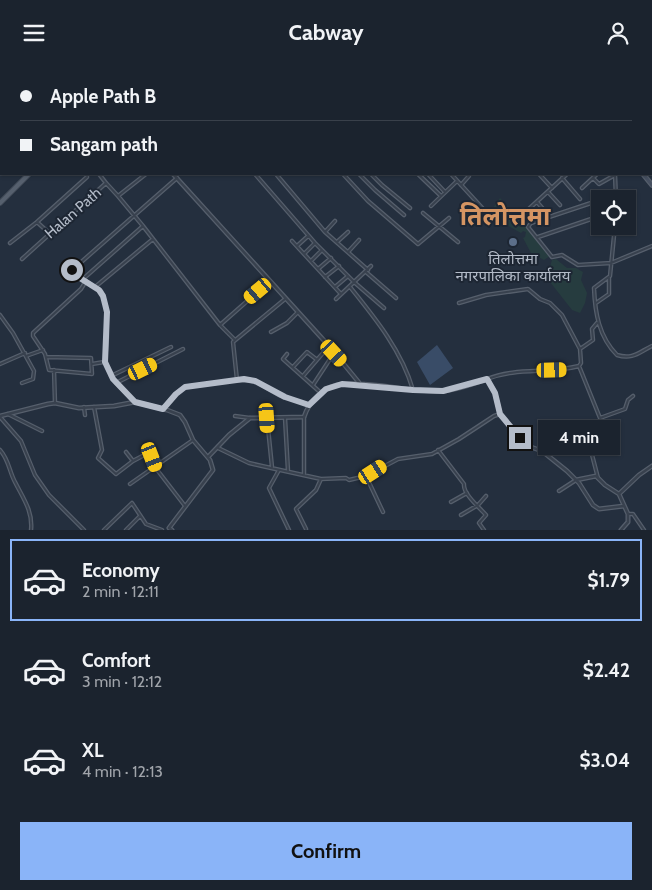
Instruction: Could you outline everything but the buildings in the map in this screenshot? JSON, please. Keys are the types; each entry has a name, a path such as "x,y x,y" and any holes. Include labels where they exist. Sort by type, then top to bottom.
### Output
{"main road":[{"path":"0,203 28,175"},
{"path":"644,175 652,185"}],"street":[{"path":"99,175 106,183"},
{"name":"Halan Path","path":"22,259 106,183 118,196 145,175"},
{"path":"135,402 116,383 105,362 107,337 106,306 101,291 71,271 134,215 175,175 329,346 360,385"},
{"path":"256,175 308,236 354,282 384,307"},
{"path":"277,175 325,232 396,298"},
{"path":"344,175 368,201 417,244 420,244 449,218"},
{"path":"360,175 404,215"},
{"path":"372,175 410,208"},
{"path":"419,175 441,196"},
{"path":"429,175 445,192"},
{"path":"452,175 486,212"},
{"path":"461,185 469,175"},
{"path":"540,175 552,188"},
{"path":"520,217 566,175"},
{"path":"582,188 596,175"},
{"path":"593,178 599,184 613,175"},
{"path":"615,175 616,190"},
{"path":"10,243 37,222 87,177"},
{"path":"562,179 580,199"},
{"path":"431,206 457,181"},
{"path":"548,192 560,205"},
{"path":"118,196 154,239 220,325 235,340"},
{"path":"537,202 544,210"},
{"path":"591,203 529,224 552,257 562,255 578,265 611,263 652,246"},
{"path":"423,213 458,242"},
{"path":"537,237 591,219"},
{"path":"325,232 335,221"},
{"path":"37,222 49,233"},
{"path":"83,279 143,226"},
{"path":"337,242 348,232"},
{"path":"596,303 609,294 613,235"},
{"path":"296,246 308,236"},
{"path":"95,287 154,239"},
{"path":"348,252 359,240"},
{"path":"292,241 342,295"},
{"path":"304,254 315,243"},
{"path":"310,261 322,250"},
{"path":"318,269 331,259"},
{"path":"325,277 338,266"},
{"path":"336,299 372,267"},
{"path":"334,287 348,276"},
{"path":"609,278 594,287 597,323 603,335 617,355 636,356 652,347"},
{"path":"46,357 90,358 92,372 90,375 48,369 46,357 33,333 81,289 86,281"},
{"path":"220,325 270,281"},
{"path":"350,287 373,314 400,357 413,390"},
{"path":"459,303 486,295 528,289 540,299 550,303 562,315 580,349 581,358 579,366 600,418 625,409 628,400 633,396"},
{"path":"236,380 232,345 235,340 285,299"},
{"path":"271,332 287,323 298,312"},
{"path":"0,315 34,371 34,377 22,383"},
{"path":"580,349 593,340 592,329 597,323"},
{"path":"303,376 329,346"},
{"path":"111,376 171,347"},
{"path":"116,383 183,349"},
{"path":"0,364 43,350"},
{"path":"293,367 307,352 317,359"},
{"path":"314,385 334,353"},
{"path":"287,354 284,359 321,393"},
{"path":"92,365 105,362"},
{"path":"304,474 304,417 309,405 326,389 342,384 443,391 504,373 562,370 579,366"},
{"path":"54,370 56,403"},
{"path":"487,379 495,393 500,414 524,442 542,451 576,480 593,505 600,509 624,506"},
{"path":"163,409 185,387 236,380 255,381 285,397 309,405"},
{"path":"84,530 49,495 35,475 21,441 0,416 56,403 74,407 94,407 135,402 180,415 192,440 208,457 213,468 212,473 169,529"},
{"path":"84,407 85,415"},
{"path":"94,407 102,450 98,458 116,474 149,451 156,467 185,507"},
{"path":"8,414 42,431"},
{"path":"217,447 249,463 321,479 346,478 349,480 366,476 398,459 428,455 500,414"},
{"path":"235,416 250,418 304,417"},
{"path":"285,417 288,471"},
{"path":"208,457 250,418"},
{"path":"267,418 272,468"},
{"path":"130,484 192,440"},
{"path":"590,447 598,478"},
{"path":"0,450 9,464 14,481 26,501 30,530"},
{"path":"438,450 464,484 463,488 466,493 486,515 479,523 484,530"},
{"path":"126,452 133,461"},
{"path":"619,494 639,475 652,466"},
{"path":"279,470 269,488 289,530"},
{"path":"366,476 383,511"},
{"path":"559,491 576,480 596,476 605,485 619,494 628,514 628,521 621,530"},
{"path":"306,529 296,509 316,490 321,479"},
{"path":"451,502 466,493"},
{"path":"461,515 478,505 486,496"},
{"path":"104,530 131,504 133,504 140,517 149,526 162,530"},
{"path":"628,514 633,514 644,530"},
{"path":"126,530 140,517"}],"green space":[{"path":"500,198 526,225 550,256 544,260 531,253 523,238 526,232 523,231 521,233 498,220 490,212"},
{"path":"556,259 567,268 576,268 583,272 581,280 587,293 580,313 572,310 550,282 551,262"}],"water":[{"path":"437,345 453,368 430,385 417,362"}],"place":[{"name":"तिलोत्तमा नगरपालिका कार्यालय","path":"513,242"}],"district":[{"name":"तिलोत्तमा","path":"505,216"}],"route":[{"path":"72,270 72,273 101,291 106,306 107,337 105,362 116,383 135,402 163,409 185,387 225,380 244,379 255,381 275,393 309,405 326,389 342,384 443,391 487,379 495,393 500,414 520,438"}]}
